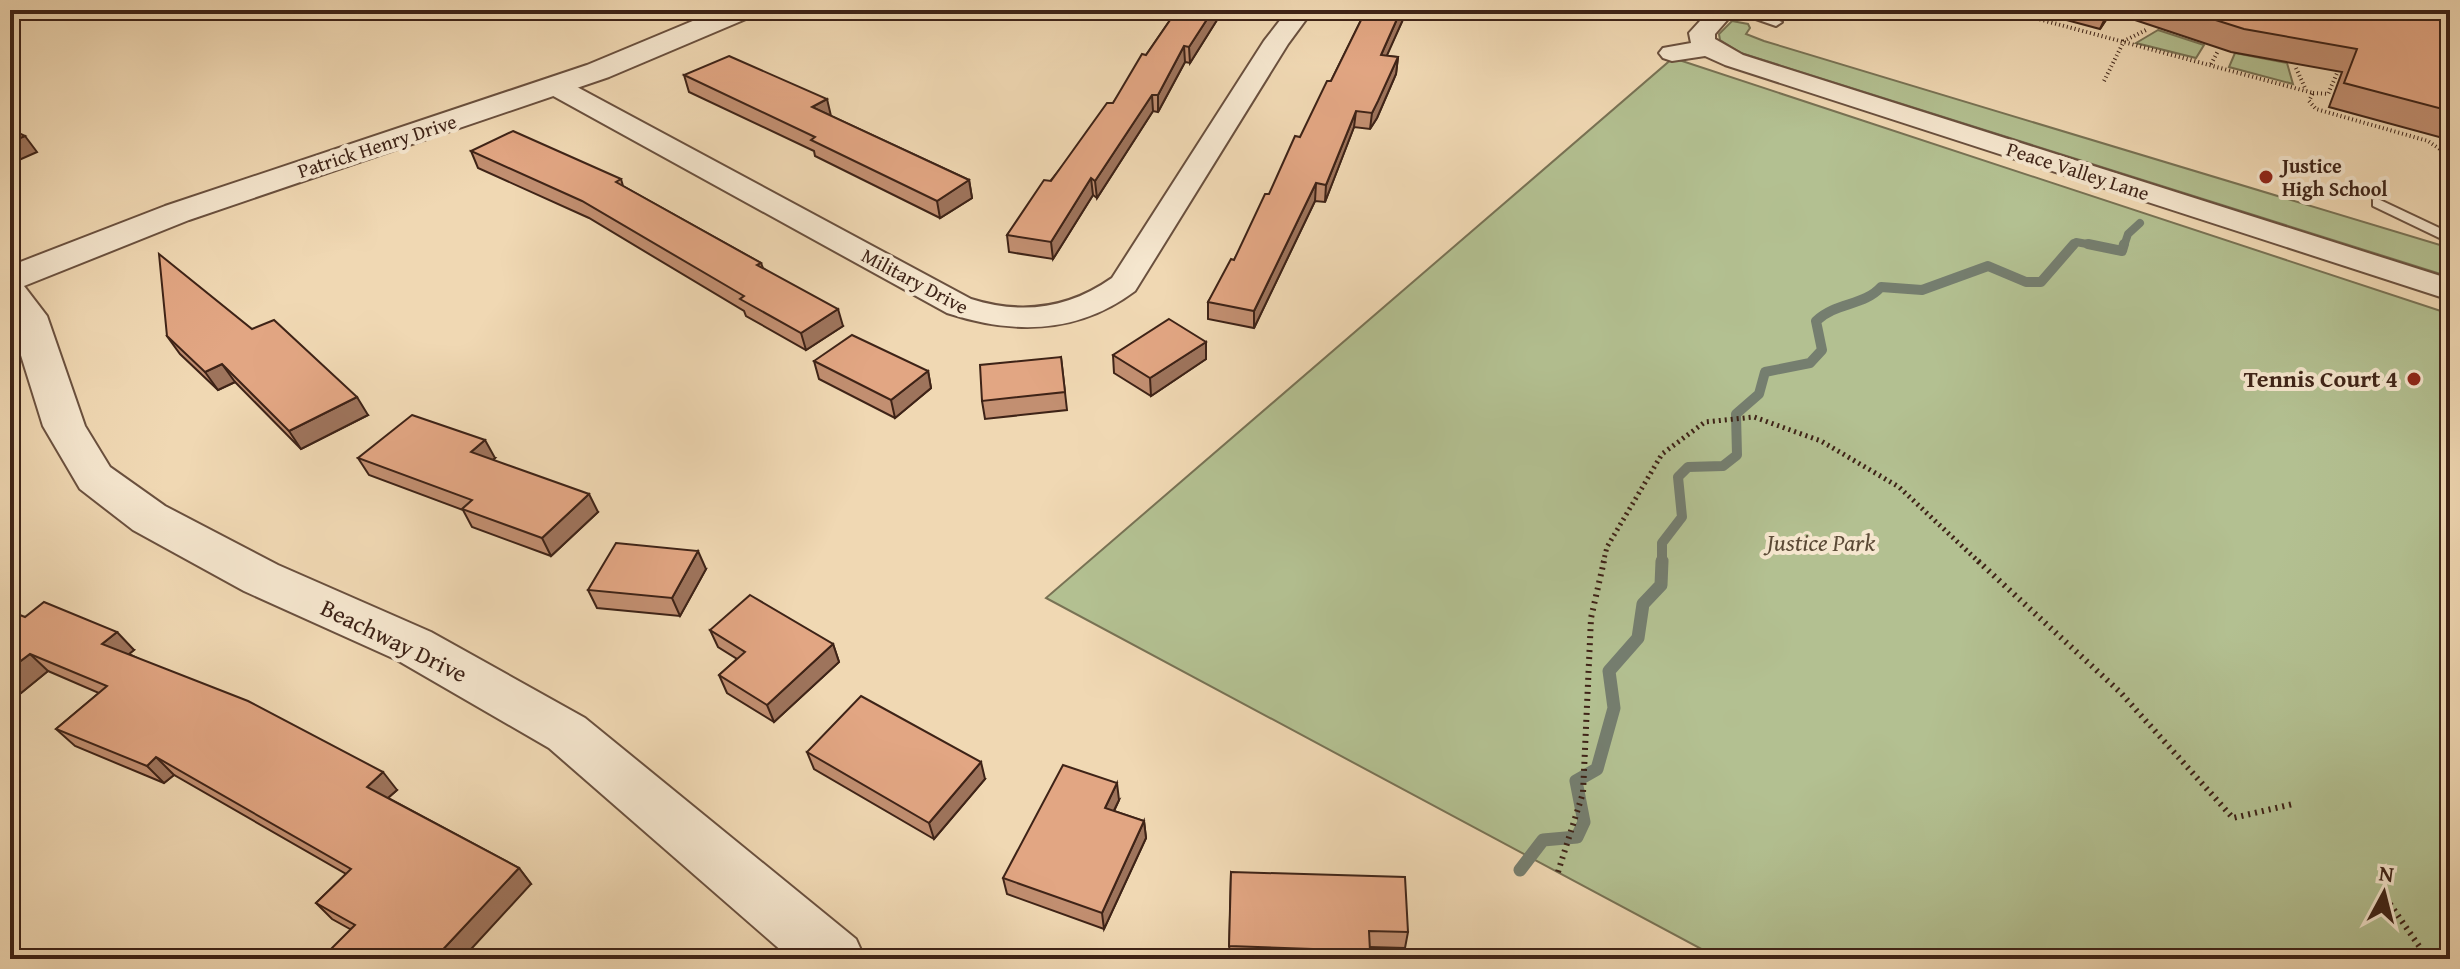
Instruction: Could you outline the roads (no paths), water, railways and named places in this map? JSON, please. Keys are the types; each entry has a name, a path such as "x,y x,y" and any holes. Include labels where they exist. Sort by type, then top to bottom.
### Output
{"street":[{"name":"Patrick Henry Drive","path":"10,279 177,213 555,86 743,10"},
{"name":"Military Drive","path":"555,86 959,306 1002,318 1039,319 1090,307 1124,284 1277,41 1301,10"},
{"path":"1672,53 1708,48 1702,40 1702,33 1724,10"},
{"name":"Peace Valley Lane","path":"1708,48 1734,60 2450,290"},
{"name":"Beachway Drive","path":"10,293 28,316 64,426 95,478 149,518 261,578 414,646 567,733 835,959"}],"lane":[{"path":"1736,10 1776,22"},
{"path":"2378,203 2450,239"}],"waterway":[{"path":"2124,246 2128,234 2140,223"},
{"path":"2073,246 2076,242 2096,246"},
{"path":"1662,561 1662,543 1682,517 1678,477 1688,467 1723,466 1737,455 1736,414 1759,394 1765,372 1810,363 1822,350 1816,321 1832,310 1866,298 1881,287 1922,290 1988,266 2026,282 2041,282 2074,244"},
{"path":"2088,244 2096,246"},
{"path":"2096,246 2122,251 2124,244"},
{"path":"1520,870 1543,840 1577,837 1584,822 1576,781 1597,769 1614,708 1609,671 1638,638 1643,604 1661,585 1662,561"}],"place":[{"name":"Justice High School","path":"2266,177"},
{"name":"Tennis Court 4","path":"2414,379"}],"park label":[{"name":"Justice Park","path":"1821,543"}]}
